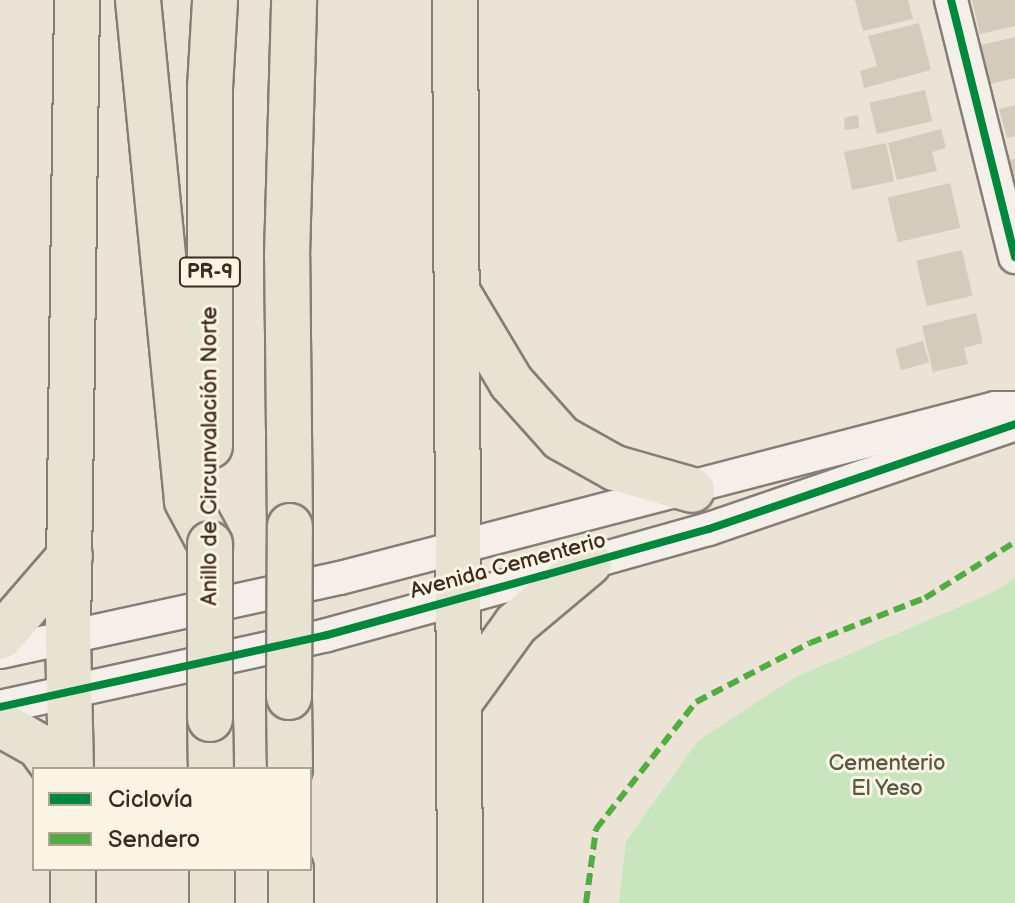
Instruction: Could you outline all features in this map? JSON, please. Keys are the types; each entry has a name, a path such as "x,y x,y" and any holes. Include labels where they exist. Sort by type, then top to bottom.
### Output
{"highway":[{"path":"71,767 68,637 77,0"},
{"path":"138,0 187,501 210,544"},
{"name":"Anillo de Circunvalación Norte","path":"211,767 210,88 215,0"},
{"path":"290,767 287,256 294,0"},
{"path":"455,0 457,545 462,699 460,903"},
{"path":"458,293 511,382 561,438 615,468 692,490"},
{"path":"0,637 70,556"},
{"path":"462,699 516,624 589,563"},
{"path":"0,724 39,746 55,767"},
{"path":"73,871 73,903"},
{"path":"212,871 212,903"},
{"path":"291,871 291,903"}],"street":[{"path":"951,0 1015,257"},
{"name":"Avenida Cementerio","path":"0,652 340,578 457,545 692,490 995,408 1015,408"},
{"name":"Avenida Cementerio","path":"0,707 69,695 327,635 589,563 709,529 1015,424"}],"green space":[{"name":"Cementerio El Yeso","path":"1015,578 1015,903 619,903 626,841 699,740 796,677 996,591"}],"building":[{"path":"855,0 908,0 913,19 863,31"},
{"path":"972,0 1015,0 1015,26 980,34"},
{"path":"919,23 931,70 864,88 860,71 877,66 868,36"},
{"path":"1015,37 1015,78 990,84 981,45"},
{"path":"925,90 932,121 877,134 869,103"},
{"path":"1015,105 1015,136 1007,138 999,109"},
{"path":"858,115 859,128 845,130 844,118"},
{"path":"941,129 946,148 932,152 937,171 897,180 888,143"},
{"path":"886,143 894,181 852,190 844,152"},
{"path":"1015,159 1015,191 1004,161"},
{"path":"950,183 960,228 898,242 888,197"},
{"path":"962,250 973,296 927,306 916,261"},
{"path":"976,313 983,343 964,348 968,364 933,372 922,326"},
{"path":"923,341 929,362 901,370 895,349"}],"marked path":[{"path":"586,903 596,829 696,702 810,643 925,598 1015,542"}],"cycle path":[{"path":"951,0 1015,257"},
{"path":"0,707 327,635 545,575 709,529 1015,424"}]}
